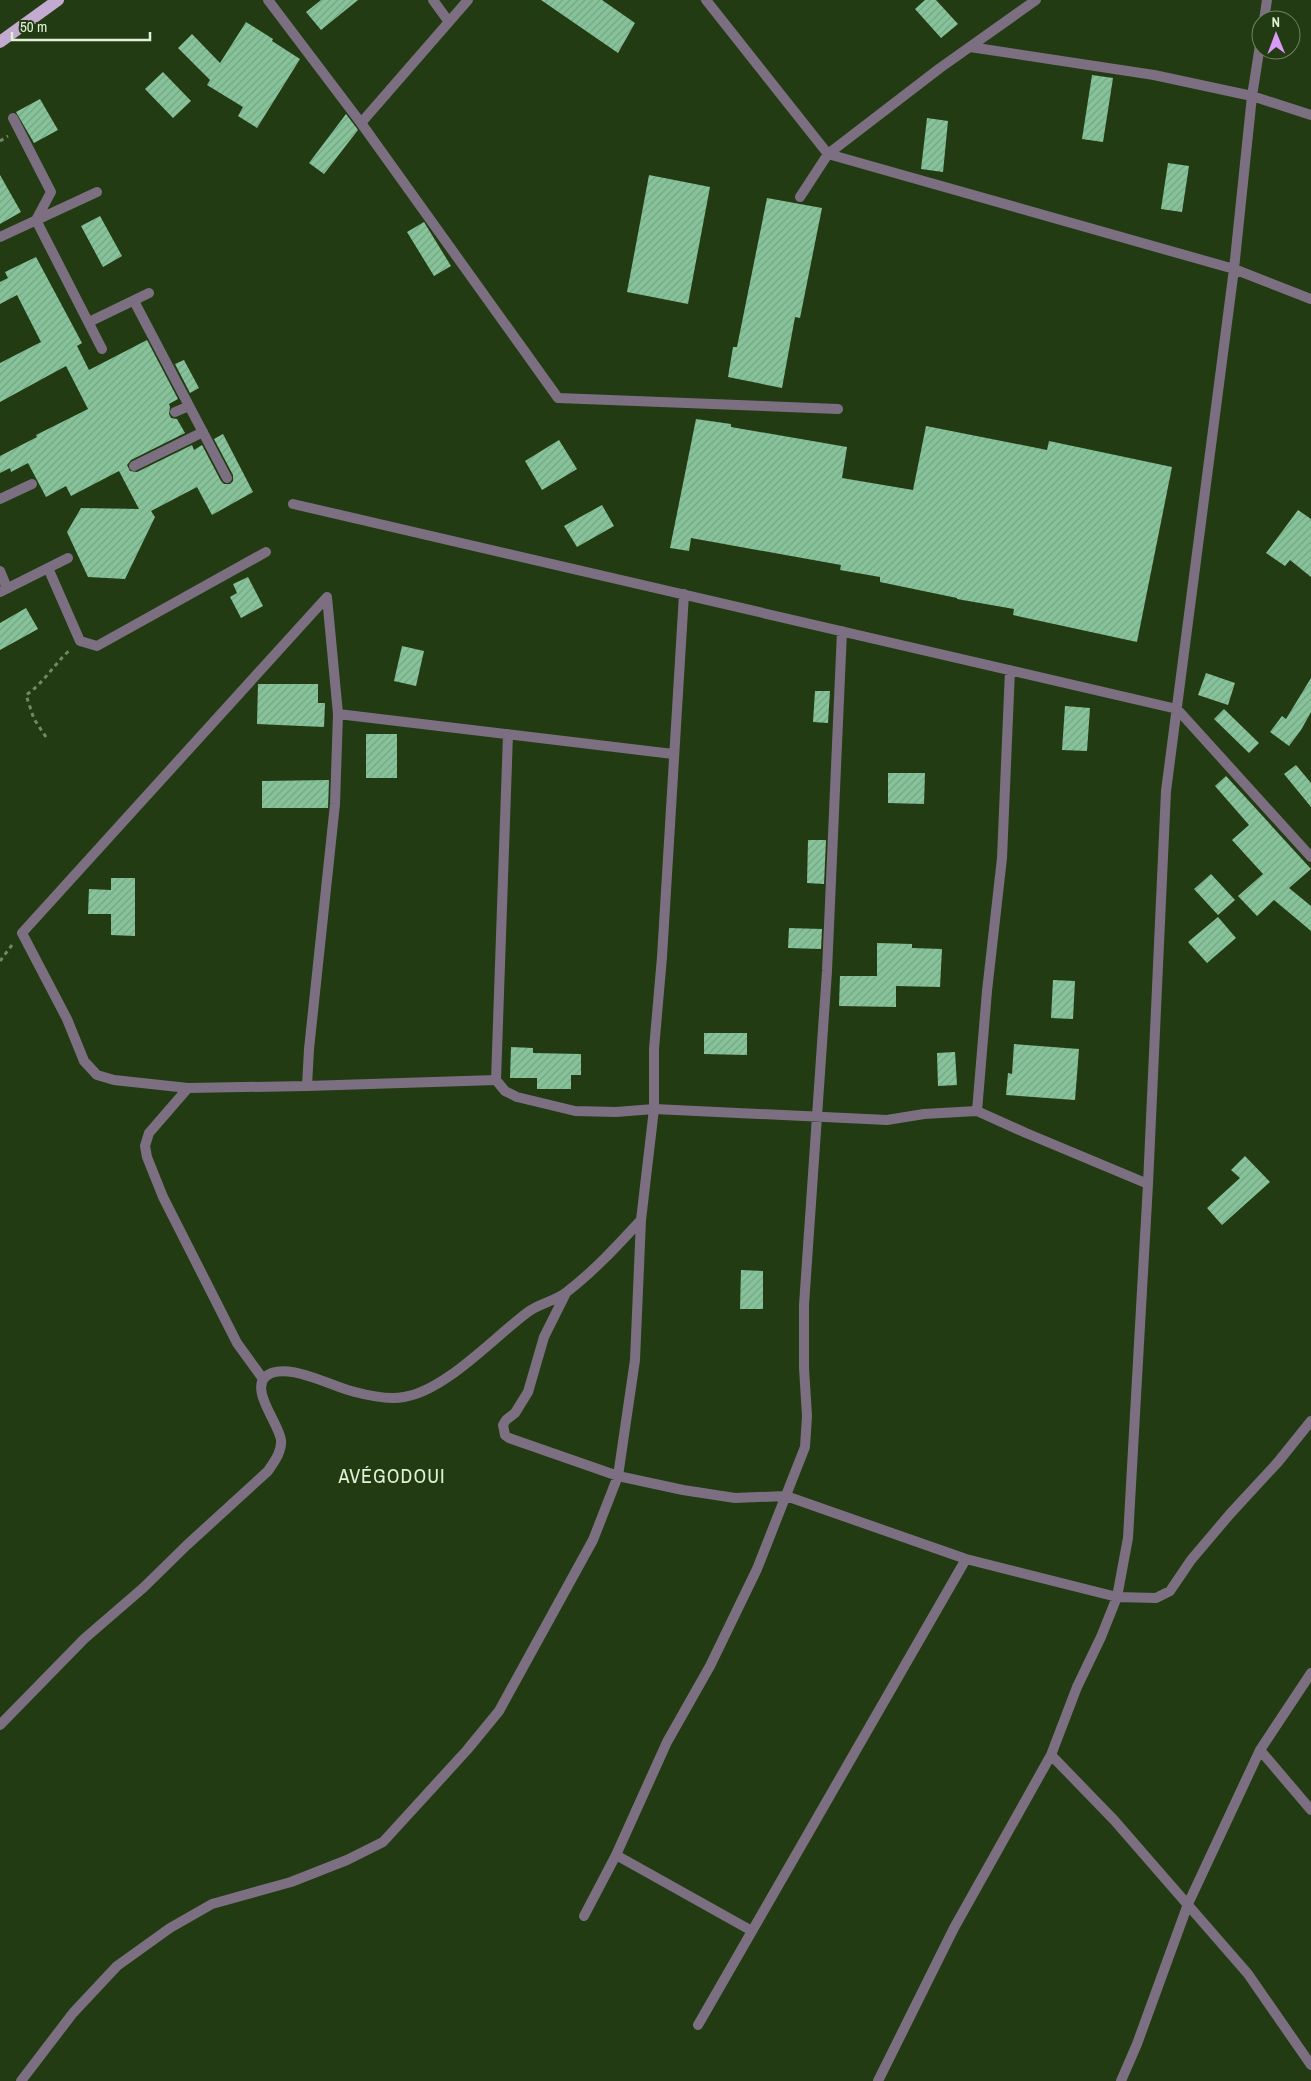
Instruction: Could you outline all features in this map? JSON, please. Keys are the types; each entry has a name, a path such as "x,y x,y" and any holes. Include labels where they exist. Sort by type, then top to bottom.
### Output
{"main road":[{"path":"0,42 58,0"}],"street":[{"path":"268,0 361,123 558,398 838,408"},
{"path":"433,0 449,22"},
{"path":"361,123 468,0"},
{"path":"706,0 828,154 1234,269 1311,299"},
{"path":"800,197 828,154 1036,0"},
{"path":"970,47 1154,74 1252,96 1311,115"},
{"path":"878,2081 954,1928 1051,1755 1077,1687 1101,1637 1117,1597 1128,1538 1148,1184 1166,790 1234,269 1252,96 1258,60"},
{"path":"13,118 51,192 36,220"},
{"path":"0,237 97,192"},
{"path":"36,220 102,349"},
{"path":"89,322 149,293"},
{"path":"134,301 227,478"},
{"path":"176,412 189,406"},
{"path":"134,466 202,432"},
{"path":"0,499 32,484"},
{"path":"293,504 1177,709 1311,857"},
{"path":"48,568 80,642 97,646 266,552"},
{"path":"0,571 4,590 68,558"},
{"path":"21,2081 73,2013 117,1966 170,1928 212,1904 291,1882 347,1860 383,1842 467,1750 499,1711 593,1540 618,1476 635,1360 641,1220 654,1108 654,1049 662,957 684,594"},
{"path":"308,1086 309,1049 335,804 338,714 327,597 22,933 67,1019 84,1061 97,1075 114,1080 188,1088 308,1086 496,1080"},
{"path":"584,1916 616,1855 667,1742 710,1666 757,1569 805,1447 807,1416 804,1368 804,1305 827,972 842,631"},
{"path":"978,1111 1002,858 1010,670"},
{"path":"338,714 673,754"},
{"path":"508,734 496,1080 505,1091 517,1097 575,1111 616,1112 654,1108 887,1120 924,1114 978,1111 1148,1184"},
{"path":"0,1725 84,1639 143,1588 187,1544 268,1471 278,1457 281,1440 264,1402 263,1379 237,1343 163,1197 147,1157 145,1146 149,1132 188,1088"},
{"path":"263,1379 268,1375 281,1371 316,1378 354,1392 387,1398 405,1397 425,1390 454,1374 529,1311 566,1293 603,1261 641,1220"},
{"path":"566,1293 544,1337 528,1392 515,1413 506,1420 503,1431 510,1438 618,1476 683,1490 735,1498 786,1496 966,1559 1117,1597 1156,1598 1170,1591 1190,1560 1278,1462 1311,1421"},
{"path":"698,2025 966,1559"},
{"path":"1121,2081 1137,2044 1188,1904 1260,1750 1311,1672"},
{"path":"1260,1750 1311,1810"},
{"path":"1051,1755 1114,1820 1248,1974 1311,2066"},
{"path":"616,1855 752,1931"}],"path":[{"path":"46,737 34,720 26,695 40,685 58,661 80,642"},
{"path":"0,961 22,933"}],"building":[{"path":"321,0 358,0 321,30 306,12"},
{"path":"541,0 602,0 635,23 618,53"},
{"path":"925,0 936,0 958,24 941,38 915,9"},
{"path":"246,22 300,59 257,128 238,116 243,107 207,85 210,80 178,48 192,34 220,63"},
{"path":"163,72 191,101 173,118 145,89"},
{"path":"1092,75 1113,78 1103,142 1082,139"},
{"path":"40,99 58,130 34,143 16,112"},
{"path":"346,114 358,130 324,174 309,163"},
{"path":"927,118 948,121 943,172 921,169"},
{"path":"1168,163 1189,166 1182,212 1161,209"},
{"path":"0,175 21,212 0,224"},
{"path":"649,175 710,187 688,304 627,292"},
{"path":"767,198 822,208 800,318 795,317 782,388 728,377 733,347 737,347"},
{"path":"100,216 122,256 103,267 81,226"},
{"path":"424,222 451,266 434,276 407,232"},
{"path":"36,257 82,343 77,346 89,370 147,340 178,399 169,404 169,414 171,418 177,419 185,433 131,460 127,465 130,471 137,472 192,445 194,450 202,445 221,481 224,484 230,484 233,481 233,475 214,439 223,434 253,492 212,515 197,487 151,511 155,517 125,579 88,577 67,532 81,508 139,509 119,471 71,496 66,486 46,497 28,463 11,472 10,468 0,473 0,456 37,437 36,435 88,409 66,366 0,402 0,363 41,342 17,295 0,304 0,282 8,278 5,272"},
{"path":"184,360 199,388 190,393 175,364"},
{"path":"696,419 847,447 842,478 913,490 926,426 1047,450 1049,441 1172,467 1137,642 1013,615 1014,609 880,582 880,577 840,570 841,565 691,538 689,551 670,548"},
{"path":"559,440 577,469 542,490 525,461"},
{"path":"602,505 614,526 577,547 564,526"},
{"path":"1298,510 1311,519 1311,577 1290,560 1285,566 1266,553"},
{"path":"248,577 263,606 241,618 230,597 237,593 233,584"},
{"path":"26,608 38,629 0,650 0,623"},
{"path":"402,646 424,651 416,686 394,681"},
{"path":"1206,673 1235,683 1228,705 1198,695"},
{"path":"1311,678 1311,712 1289,746 1270,732 1282,716 1286,719"},
{"path":"258,684 318,684 318,703 325,703 324,727 257,724"},
{"path":"815,691 830,691 828,723 813,722"},
{"path":"1065,706 1090,708 1087,751 1062,750"},
{"path":"1224,709 1259,743 1249,753 1214,719"},
{"path":"366,734 397,734 397,778 366,778"},
{"path":"1296,765 1311,783 1311,807 1284,774"},
{"path":"888,773 925,773 924,804 888,803"},
{"path":"1226,776 1311,869 1289,888 1311,906 1311,931 1274,900 1257,916 1238,896 1263,874 1232,840 1249,825 1215,786"},
{"path":"329,780 328,808 262,808 262,781"},
{"path":"808,840 826,840 824,884 807,883"},
{"path":"1211,874 1235,900 1218,915 1194,889"},
{"path":"111,878 135,878 135,936 111,935 111,914 88,914 89,889 111,890"},
{"path":"1218,917 1236,938 1207,963 1188,942"},
{"path":"789,928 822,929 821,949 788,948"},
{"path":"877,943 912,944 912,948 942,949 940,987 896,986 896,1007 839,1006 840,976 877,976"},
{"path":"1053,980 1075,981 1073,1019 1051,1018"},
{"path":"704,1033 747,1033 747,1055 704,1054"},
{"path":"1014,1044 1079,1049 1075,1100 1006,1095 1008,1073 1012,1074"},
{"path":"511,1047 533,1048 533,1053 581,1054 581,1075 571,1075 571,1089 537,1089 537,1078 510,1078"},
{"path":"955,1052 957,1085 938,1086 937,1053"},
{"path":"1245,1156 1270,1182 1222,1225 1207,1208 1240,1178 1231,1170"},
{"path":"741,1270 763,1271 763,1309 740,1309"}],"district":[{"name":"AVÉGODOUI","path":"392,1475"}]}
